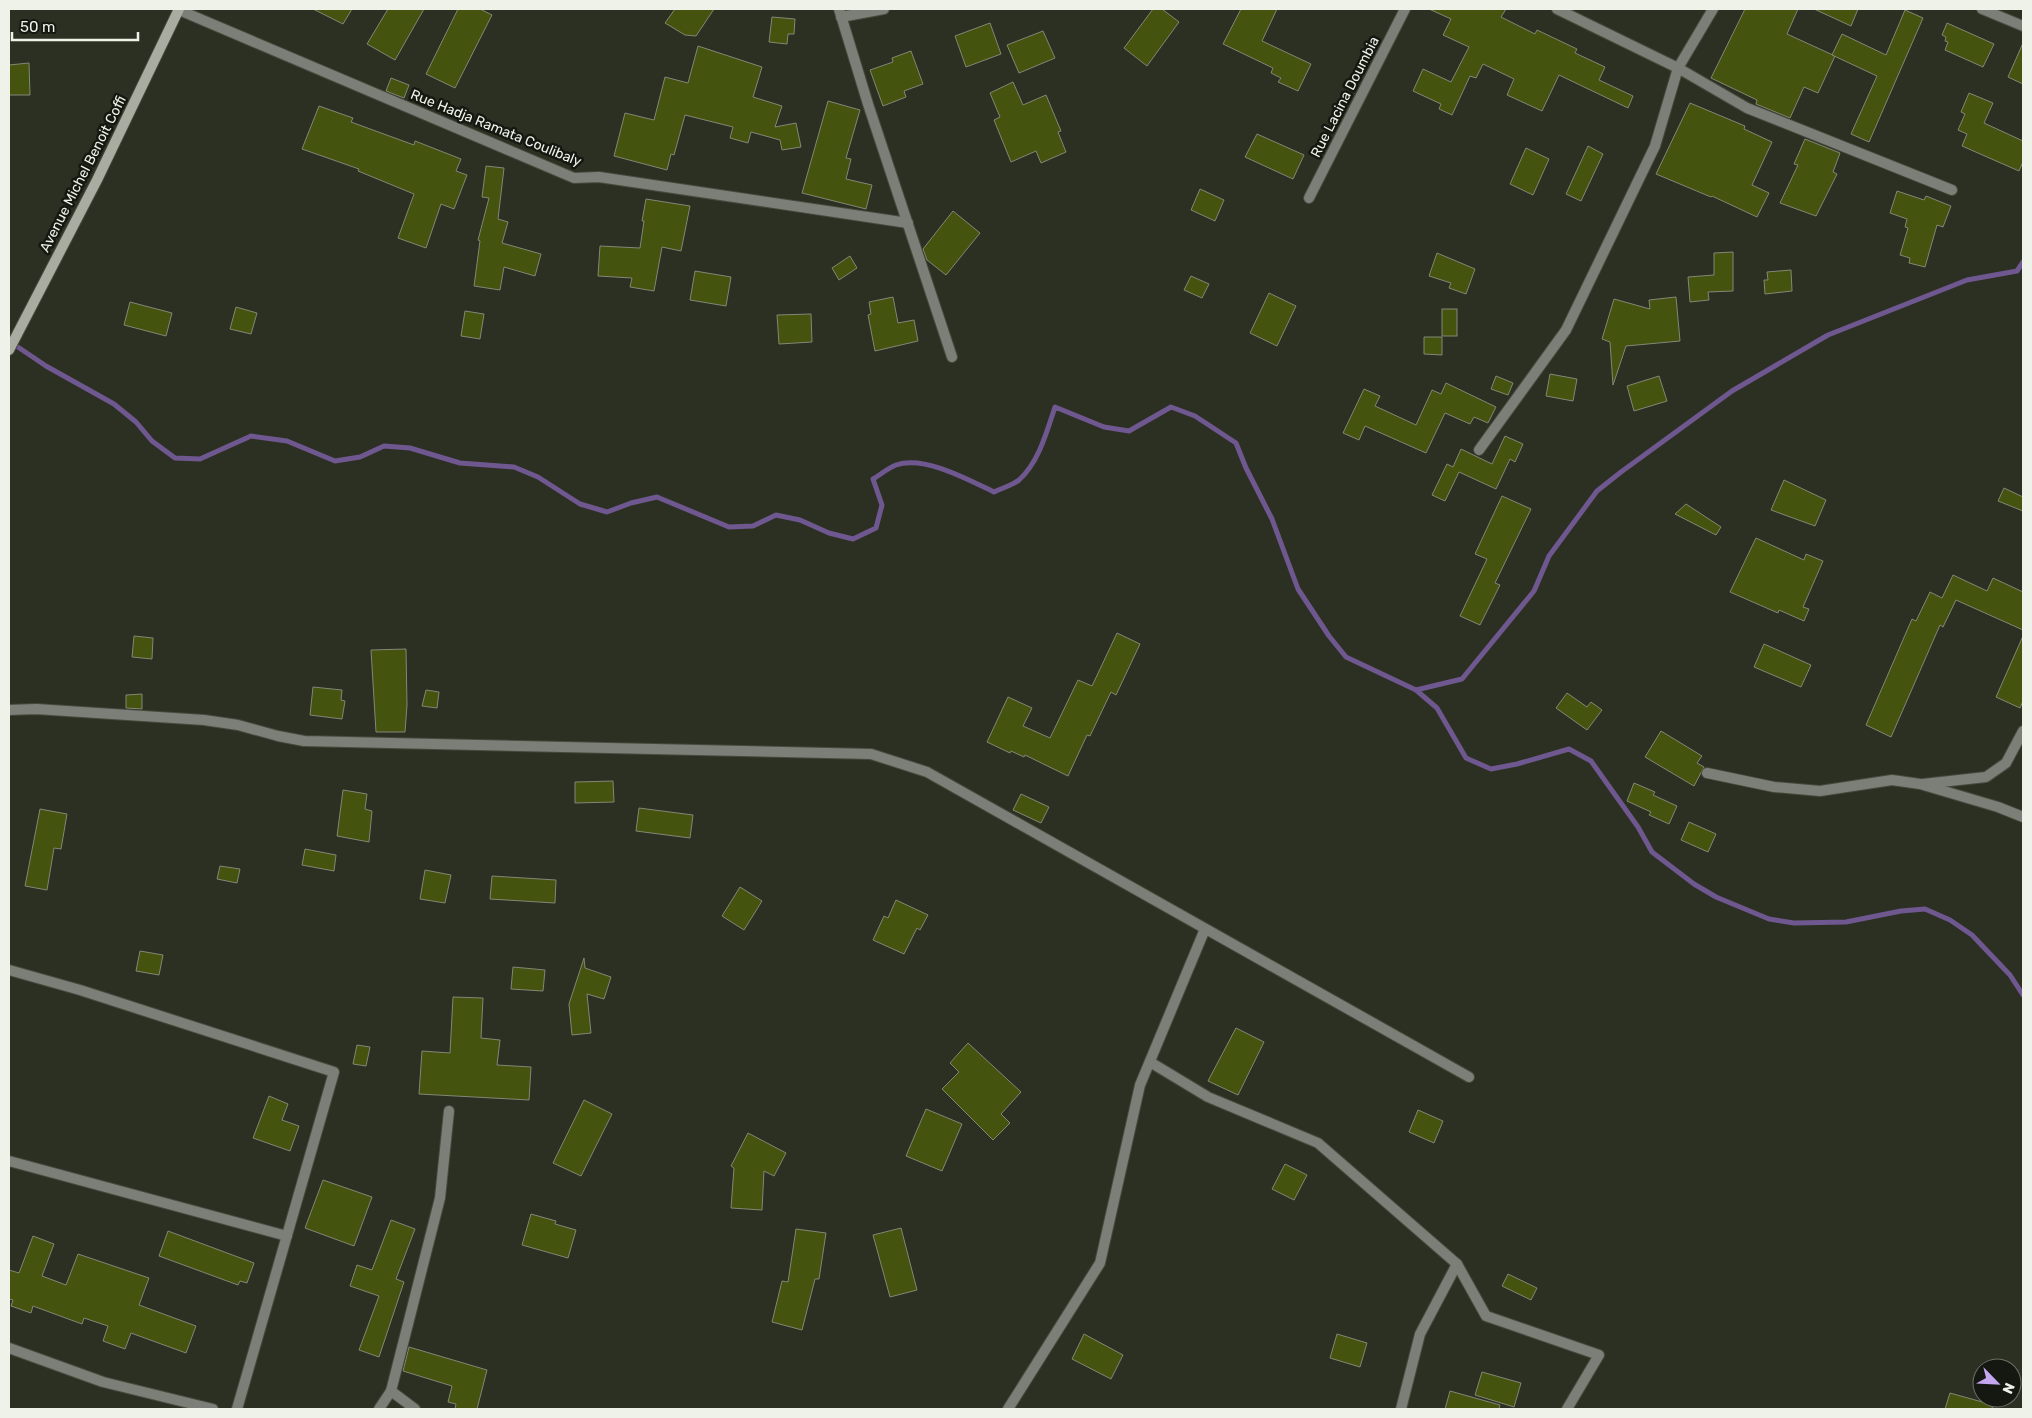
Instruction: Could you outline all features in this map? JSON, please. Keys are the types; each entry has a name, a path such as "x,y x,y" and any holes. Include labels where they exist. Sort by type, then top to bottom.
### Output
{"street":[{"path":"884,9 840,13 868,104 952,357"},
{"name":"Rue Lacina Doumbia","path":"1309,198 1405,9"},
{"path":"1557,9 1678,68 1747,108 1952,190"},
{"path":"1479,450 1566,330 1655,146 1678,68 1713,9"},
{"path":"1982,9 2023,26"},
{"name":"Rue Hadja Ramata Coulibaly","path":"179,10 574,178 599,178 908,223"},
{"name":"Avenue Michel Benoit Coffi","path":"9,350 97,180 179,10"},
{"path":"9,710 36,709 204,720 238,725 278,736 304,740 871,754 927,772 1469,1077"},
{"path":"1920,784 1986,777 2006,763 2023,731"},
{"path":"1708,773 1774,788 1820,791 1892,780 1920,784 1998,807 2023,817"},
{"path":"1008,1409 1100,1263 1140,1084 1205,928"},
{"path":"9,970 80,990 334,1072 237,1409"},
{"path":"1150,1062 1208,1097 1318,1143 1457,1264 1486,1316 1599,1356 1567,1409"},
{"path":"379,1409 392,1391 440,1198 449,1110"},
{"path":"9,1161 287,1236"},
{"path":"1401,1409 1420,1334 1457,1264"},
{"path":"9,1348 103,1382 213,1409"},
{"path":"392,1391 415,1409"}],"building":[{"path":"313,9 352,9 343,24"},
{"path":"388,9 424,9 395,60 367,44"},
{"path":"458,9 480,9 492,15 455,88 426,74"},
{"path":"675,9 714,9 696,36 685,35 665,23"},
{"path":"1153,9 1162,9 1179,22 1147,66 1124,48"},
{"path":"1241,9 1277,9 1262,41 1311,64 1298,91 1278,82 1281,78 1271,73 1273,68 1223,44"},
{"path":"1429,9 1506,9 1501,17 1535,34 1537,30 1577,49 1575,53 1605,67 1599,80 1633,96 1628,108 1559,75 1542,111 1507,95 1514,79 1483,64 1476,78 1470,76 1452,115 1439,109 1441,104 1413,91 1423,69 1451,82 1469,47 1443,35 1451,19"},
{"path":"1745,9 1798,9 1787,34 1835,56 1818,93 1804,87 1790,118 1756,104 1757,100 1711,78"},
{"path":"1814,9 1858,9 1851,26"},
{"path":"1905,10 1923,18 1869,142 1851,134 1877,76 1832,55 1842,34 1886,55"},
{"path":"772,17 795,19 794,34 788,34 787,44 769,42"},
{"path":"990,23 1001,54 966,67 955,36"},
{"path":"1947,23 1994,44 1983,67 1945,50 1948,42 1945,41 1946,37 1942,35"},
{"path":"1043,31 1055,58 1019,73 1007,45"},
{"path":"2023,43 2023,84 2008,77"},
{"path":"698,46 762,67 753,97 782,106 775,127 796,123 801,147 782,150 780,140 751,132 748,143 730,138 733,127 685,115 674,155 671,154 667,170 614,156 625,113 654,120 665,77 688,83"},
{"path":"911,51 923,84 904,91 906,97 883,106 870,70 893,62 892,58"},
{"path":"29,63 30,95 9,95 9,65"},
{"path":"391,78 409,85 404,98 386,91"},
{"path":"1013,82 1023,105 1046,95 1061,131 1058,132 1066,152 1041,163 1036,151 1011,162 994,120 1000,117 990,93"},
{"path":"1969,93 1993,103 1984,123 2023,141 2023,162 2019,171 1962,146 1967,134 1958,130 1965,114 1961,112"},
{"path":"828,101 860,110 846,158 851,159 846,179 872,185 866,209 802,193"},
{"path":"1690,103 1745,126 1744,129 1772,142 1752,185 1769,193 1757,217 1712,196 1656,174"},
{"path":"319,106 353,118 351,122 414,145 415,141 461,159 456,171 467,175 454,209 441,204 426,248 398,238 414,194 358,171 359,169 302,149"},
{"path":"1257,134 1304,155 1293,179 1245,157"},
{"path":"1805,139 1840,153 1833,172 1837,174 1816,216 1780,203 1798,165 1794,164"},
{"path":"1588,146 1603,154 1581,201 1566,194"},
{"path":"1526,148 1549,159 1533,195 1510,184"},
{"path":"486,166 504,168 498,219 508,222 502,243 541,254 535,276 504,267 500,290 474,286 480,241 478,240 489,198 482,197"},
{"path":"1200,189 1224,200 1215,221 1191,210"},
{"path":"1897,191 1924,200 1926,196 1951,206 1943,227 1937,225 1925,267 1909,263 1910,258 1900,255 1908,228 1905,227 1907,219 1890,213"},
{"path":"646,199 690,206 681,251 662,247 654,291 630,287 632,278 598,276 600,246 640,248"},
{"path":"953,211 980,233 946,275 927,260 923,249"},
{"path":"1733,252 1733,291 1708,292 1709,300 1690,302 1688,277 1714,275 1714,253"},
{"path":"1437,253 1475,269 1466,294 1449,288 1451,283 1429,276"},
{"path":"850,256 857,268 839,280 832,268"},
{"path":"1791,270 1792,291 1765,294 1764,280 1768,280 1767,272"},
{"path":"695,271 731,277 726,306 690,300"},
{"path":"1191,276 1209,284 1202,298 1184,290"},
{"path":"1269,293 1296,306 1277,346 1250,333"},
{"path":"893,297 898,323 914,320 918,341 875,351 868,315 871,314 869,302"},
{"path":"1676,297 1680,341 1626,346 1613,385 1610,342 1602,339 1614,299 1650,309 1649,300"},
{"path":"130,302 172,313 166,336 124,325"},
{"path":"236,307 257,313 251,334 230,329"},
{"path":"1442,309 1457,309 1457,336 1442,336"},
{"path":"465,311 484,314 480,339 461,336"},
{"path":"811,314 812,342 779,344 777,315"},
{"path":"1424,337 1442,337 1442,355 1424,354"},
{"path":"1550,374 1577,379 1573,401 1546,396"},
{"path":"1496,376 1513,383 1508,395 1491,389"},
{"path":"1659,376 1667,401 1634,411 1627,386"},
{"path":"1446,383 1496,407 1488,423 1474,417 1470,424 1445,413 1426,453 1365,426 1359,440 1343,433 1364,389 1380,396 1375,406 1416,425 1432,390 1441,394"},
{"path":"1505,436 1523,444 1515,462 1510,459 1496,489 1459,472 1445,501 1432,495 1447,464 1453,467 1461,449 1492,464"},
{"path":"1784,480 1826,500 1815,526 1771,510"},
{"path":"2004,488 2023,497 2023,511 1998,501"},
{"path":"1502,496 1531,509 1495,583 1500,585 1480,625 1460,616 1487,559 1475,554"},
{"path":"1686,504 1721,527 1716,535 1675,514"},
{"path":"1756,538 1804,560 1806,554 1823,561 1803,607 1809,609 1804,621 1779,610 1778,613 1730,592"},
{"path":"1953,575 1987,591 1993,578 2023,592 2023,630 1956,600 1943,627 1940,625 1891,737 1866,725 1912,619 1916,621 1930,592 1942,598"},
{"path":"1117,633 1140,644 1116,695 1111,692 1090,736 1087,735 1068,776 1025,755 1024,757 1011,751 1010,753 987,742 1008,697 1032,708 1023,726 1050,738 1078,680 1092,686"},
{"path":"134,636 153,638 152,659 132,657"},
{"path":"2023,636 2023,701 2020,708 1996,697"},
{"path":"1764,644 1811,665 1801,687 1754,667"},
{"path":"406,649 407,705 405,732 376,732 371,650"},
{"path":"313,687 342,690 341,700 345,701 342,719 310,715"},
{"path":"426,690 439,692 437,708 422,706"},
{"path":"1567,693 1587,707 1591,702 1602,710 1587,730 1556,708"},
{"path":"142,694 142,709 126,708 126,695"},
{"path":"1661,731 1702,756 1697,763 1704,767 1694,786 1645,757"},
{"path":"613,781 614,802 575,803 575,782"},
{"path":"1634,783 1655,792 1653,795 1677,806 1669,824 1649,815 1651,812 1627,801"},
{"path":"343,790 367,794 365,809 372,811 369,842 337,836"},
{"path":"1021,794 1049,807 1041,823 1013,810"},
{"path":"639,808 693,815 690,838 636,831"},
{"path":"40,809 67,814 61,849 54,848 47,890 25,886"},
{"path":"1689,822 1716,834 1708,852 1681,840"},
{"path":"305,849 336,855 334,871 302,865"},
{"path":"220,866 240,869 237,883 217,879"},
{"path":"425,870 451,875 445,903 420,899"},
{"path":"492,876 556,880 555,903 490,899"},
{"path":"740,887 762,901 744,930 722,916"},
{"path":"896,900 928,915 920,930 917,928 904,954 873,940 884,916 888,918"},
{"path":"140,951 163,955 159,975 136,971"},
{"path":"584,958 585,968 611,977 604,999 587,994 591,1033 572,1035 569,1004"},
{"path":"513,967 545,970 543,991 511,989"},
{"path":"453,997 483,998 481,1038 500,1040 497,1065 531,1067 529,1100 419,1094 422,1051 450,1053"},
{"path":"1236,1028 1264,1042 1238,1095 1208,1081"},
{"path":"968,1043 1021,1092 1001,1114 1010,1123 993,1140 942,1089 959,1072 950,1063"},
{"path":"357,1045 370,1047 366,1066 353,1064"},
{"path":"269,1096 288,1104 282,1120 299,1126 290,1151 253,1138"},
{"path":"584,1100 612,1114 581,1176 553,1163"},
{"path":"926,1109 962,1124 942,1171 906,1156"},
{"path":"1418,1110 1443,1121 1434,1143 1409,1132"},
{"path":"748,1133 786,1153 774,1176 764,1171 762,1210 731,1208 734,1168 731,1166"},
{"path":"1285,1164 1307,1175 1294,1200 1272,1189"},
{"path":"323,1180 372,1197 354,1246 305,1228"},
{"path":"531,1214 556,1221 555,1224 576,1230 568,1258 522,1245"},
{"path":"391,1220 415,1229 396,1279 404,1282 379,1357 359,1350 379,1296 350,1286 357,1265 372,1270"},
{"path":"901,1228 917,1290 890,1297 873,1235"},
{"path":"796,1229 826,1233 819,1279 815,1279 802,1330 772,1322 782,1281 788,1282"},
{"path":"168,1231 254,1263 247,1283 240,1281 238,1285 159,1256"},
{"path":"33,1236 54,1244 42,1276 66,1285 78,1254 149,1278 139,1305 196,1326 186,1353 131,1333 125,1349 103,1341 108,1326 84,1318 82,1324 33,1306 31,1313 11,1306 13,1300 9,1299 9,1270 19,1273"},
{"path":"1508,1274 1537,1288 1531,1300 1502,1286"},
{"path":"1084,1334 1123,1355 1111,1379 1072,1359"},
{"path":"1337,1334 1367,1343 1360,1367 1330,1358"},
{"path":"409,1347 487,1370 477,1409 455,1409 456,1404 448,1402 452,1386 403,1371"},
{"path":"1482,1372 1521,1383 1514,1407 1475,1395"},
{"path":"1450,1391 1500,1405 1499,1409 1445,1409"},
{"path":"1950,1393 1972,1399 1972,1408 1992,1408 1992,1409 1945,1409"}],"waterway":[{"path":"1416,690 1462,679 1534,591 1549,556 1597,491 1732,391 1828,335 1967,280 2017,271 2023,262"},
{"path":"12,343 46,366 114,404 136,422 152,441 175,458 200,459 251,436 287,441 335,461 360,457 384,446 410,448 460,463 514,467 538,477 580,504 607,512 631,503 657,497 729,527 753,526 776,515 800,520 829,533 853,539 876,528 882,505 873,479 896,465 920,463 933,466 994,492 1011,485 1026,473 1042,446 1055,407 1104,427 1129,431 1171,407 1195,416 1236,443 1246,468 1272,519 1298,589 1329,636 1346,657 1416,690 1437,708 1466,758 1491,769 1517,764 1569,749 1591,761 1638,827 1652,852 1694,884 1716,897 1769,919 1794,923 1846,922 1901,911 1925,909 1950,920 1972,935 2010,975 2023,995"}]}
